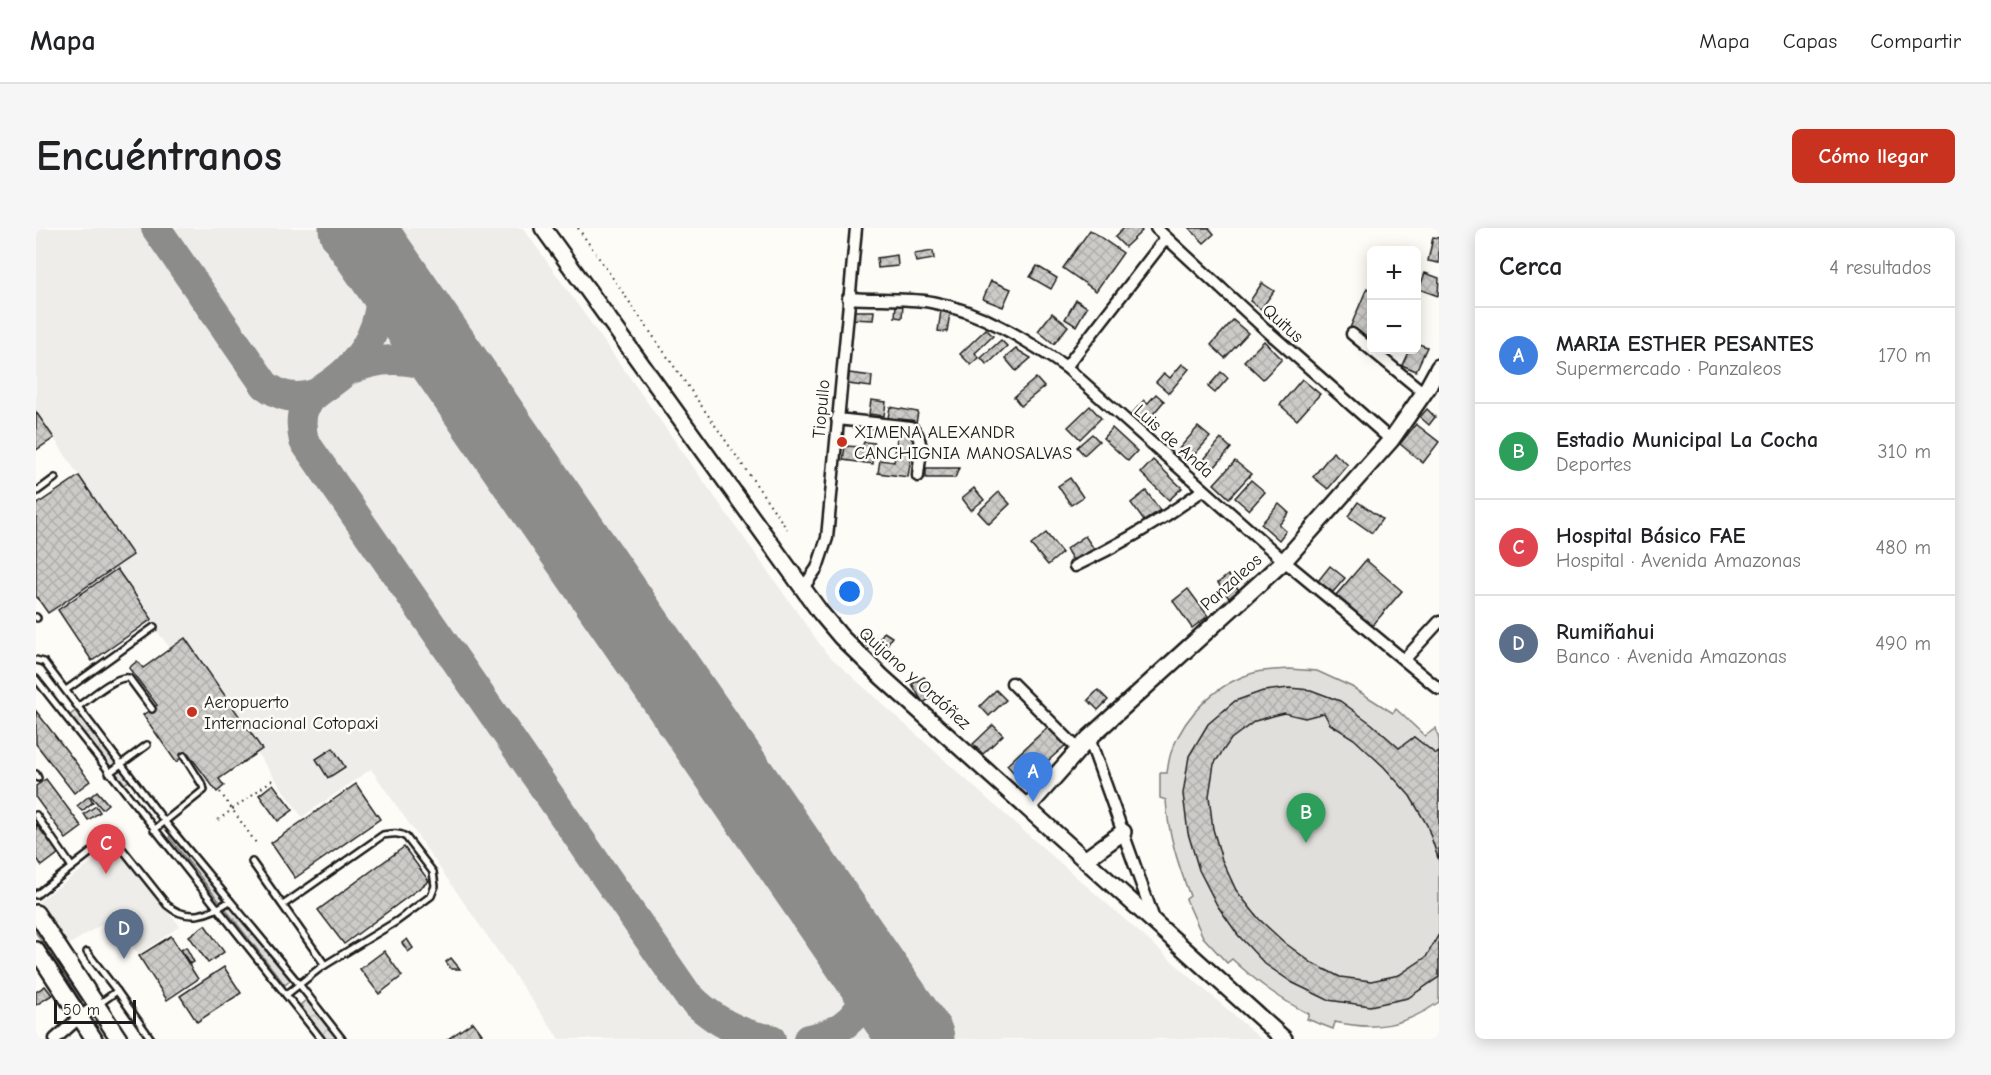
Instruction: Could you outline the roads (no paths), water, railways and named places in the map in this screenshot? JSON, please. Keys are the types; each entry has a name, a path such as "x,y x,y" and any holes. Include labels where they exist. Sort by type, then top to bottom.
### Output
{"street":[{"name":"Quijano y Ordóñez","path":"543,228 802,588 841,637 882,677 1284,1039"},
{"name":"Tiopullo","path":"802,588 817,568 827,538 856,228"},
{"name":"Quitus","path":"1156,228 1264,328 1391,440"},
{"path":"1066,367 1166,238"},
{"name":"Luis de Anda","path":"848,298 930,302 962,310 1003,327 1038,348 1066,367 1284,561 1439,690"},
{"path":"1352,334 1424,393"},
{"name":"Panzaleos","path":"1028,807 1084,744 1284,561 1391,440 1439,368"},
{"path":"837,419 911,427 921,439 918,476"},
{"path":"1075,566 1155,524 1203,490"},
{"path":"1404,660 1439,622"},
{"path":"1012,683 1084,744 1123,832 1155,922"},
{"path":"1086,860 1123,832"},
{"path":"36,913 119,1039"},
{"path":"36,950 94,1039"},
{"path":"55,1039 97,1005"}],"lane":[{"path":"36,492 56,478"},
{"path":"66,690 154,627"},
{"path":"36,660 44,662 165,822 342,1039"},
{"path":"79,706 116,680 124,677 129,678 152,709"},
{"path":"36,679 321,1039"},
{"path":"110,773 147,745"},
{"path":"154,830 204,790 184,756"},
{"path":"36,815 72,867"},
{"path":"283,905 383,835 394,834 406,837 431,868 435,877 435,886 427,900 325,965 286,995"},
{"path":"36,895 102,844 114,843 120,846 171,909 181,914 195,915 217,909 230,901"},
{"path":"252,862 325,965"},
{"path":"87,952 151,1039"},
{"path":"97,1005 117,991"}],"place":[{"name":"XIMENA ALEXANDR CANCHIGNIA MANOSALVAS","path":"842,442"},
{"name":"Aeropuerto Internacional Cotopaxi","path":"192,712"},
{"name":"MARIA ESTHER PESANTES","path":"1033,802"},
{"name":"Estadio Municipal La Cocha","path":"1306,843"},
{"name":"Hospital Básico FAE","path":"106,874"},
{"name":"Rumiñahui","path":"124,959"}]}
